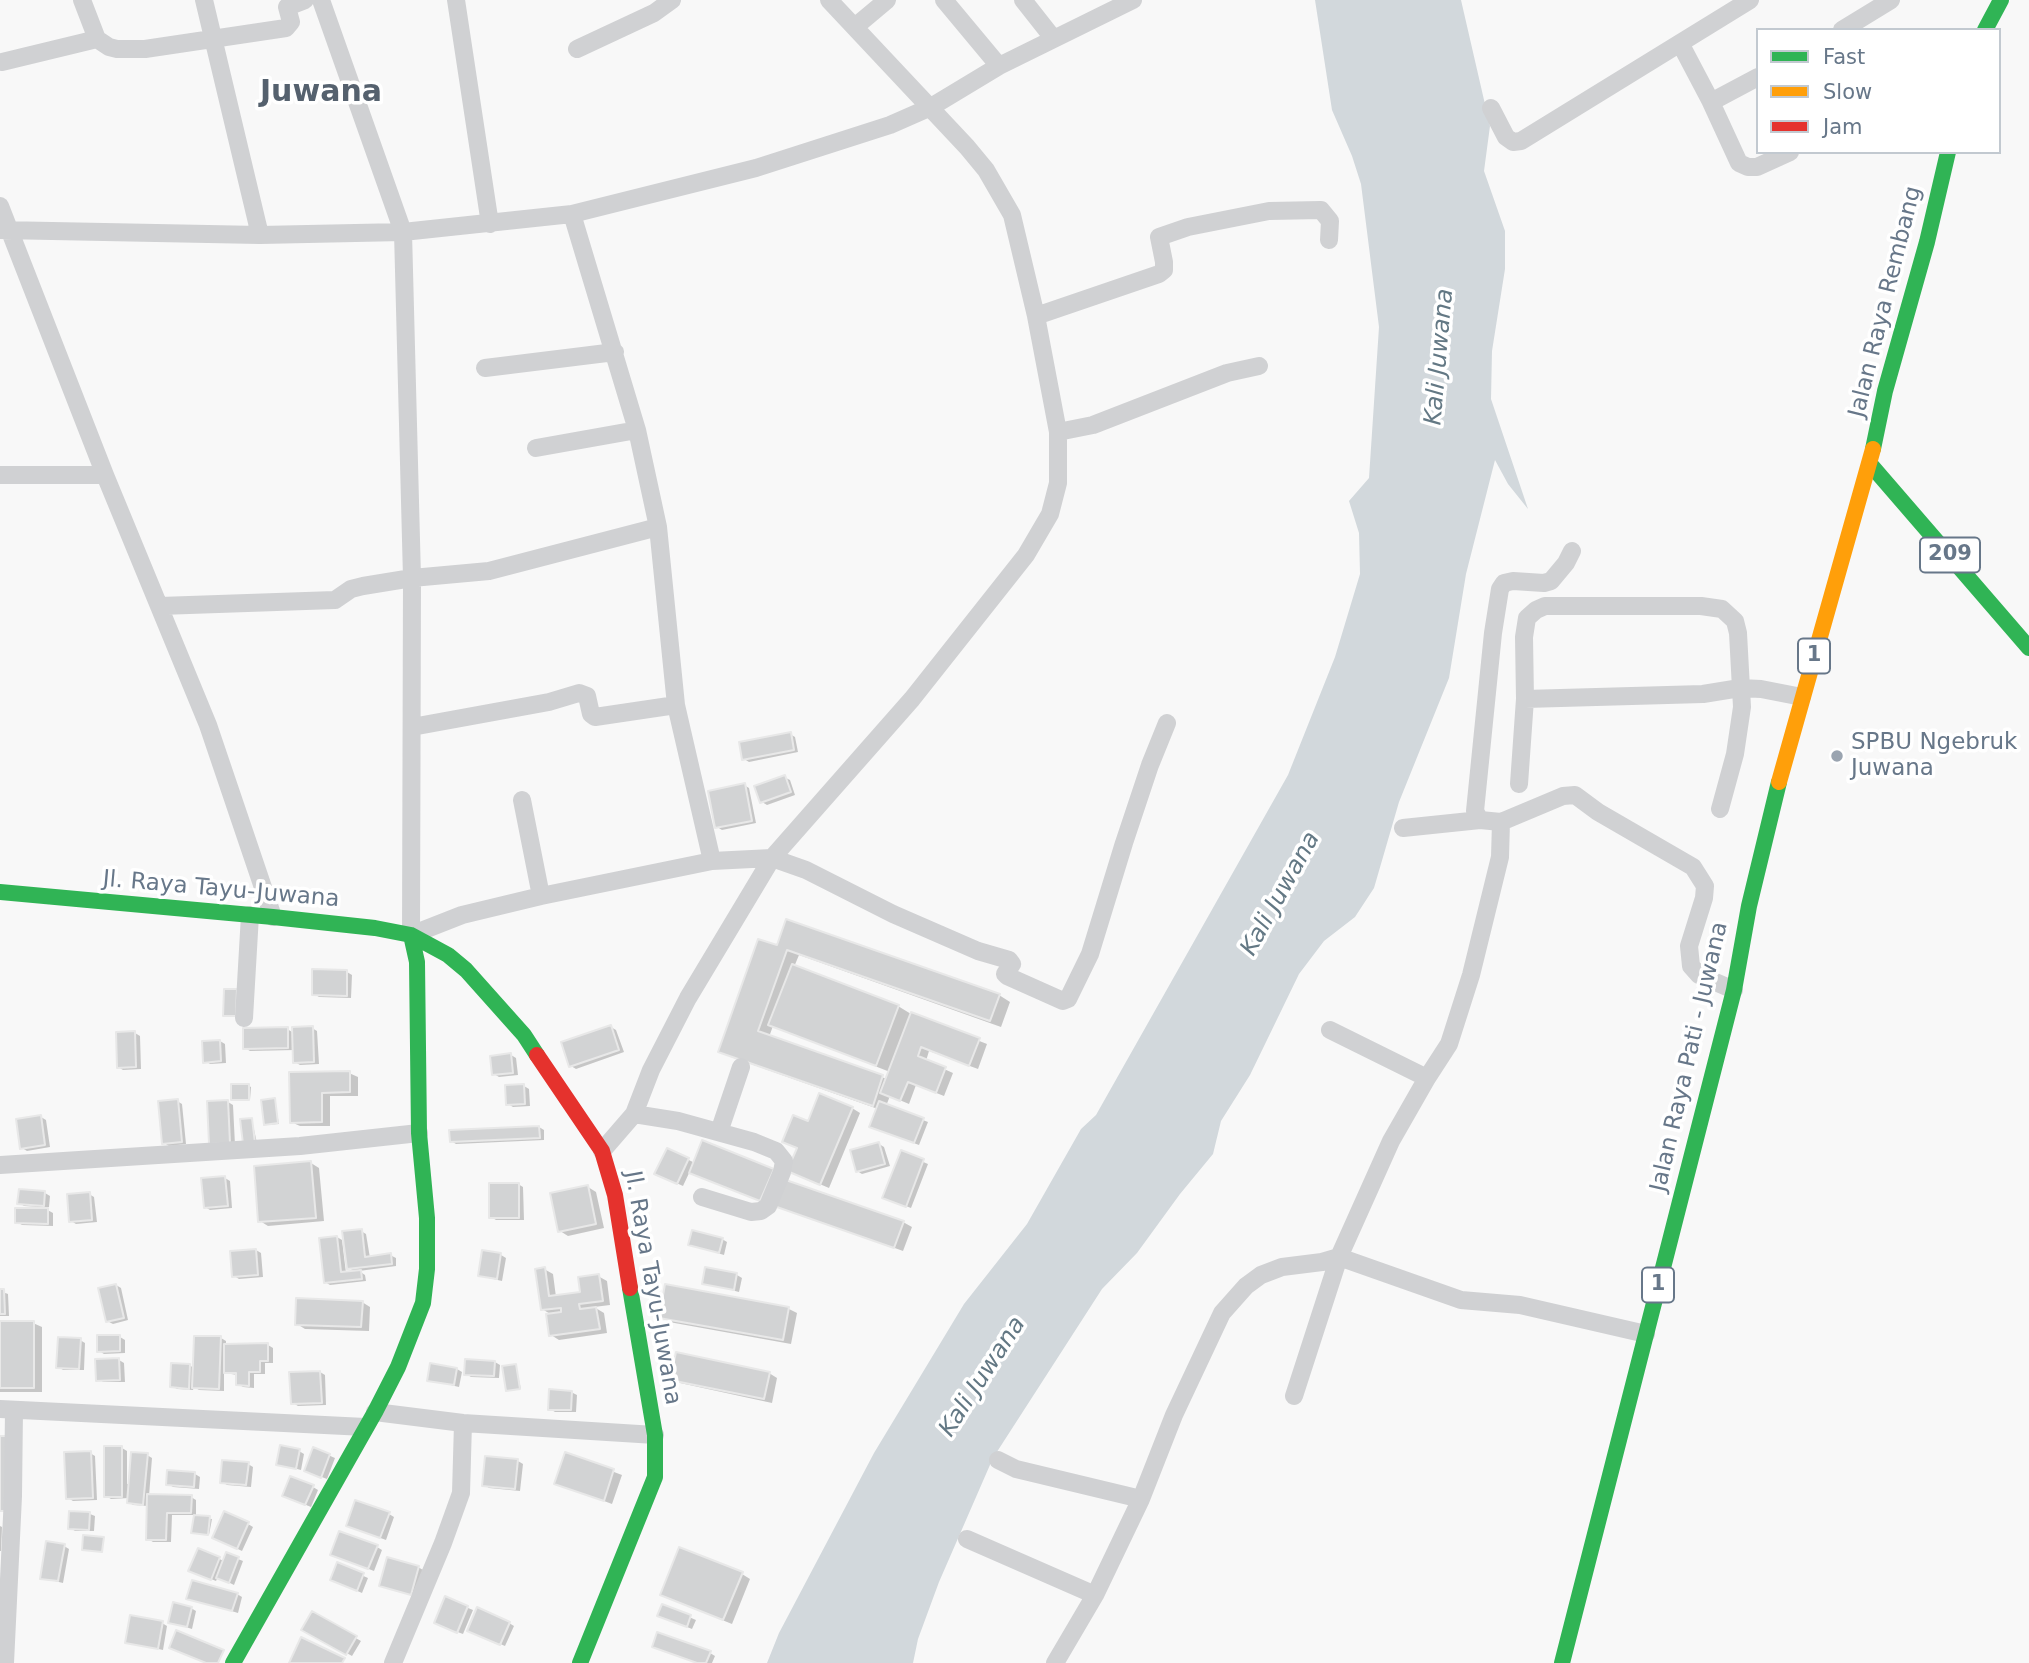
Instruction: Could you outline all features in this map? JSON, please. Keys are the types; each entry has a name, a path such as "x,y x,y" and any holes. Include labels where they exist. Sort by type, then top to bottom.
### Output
{"main road":[{"path":"1986,28 2001,0"},
{"name":"Jalan Raya Rembang","path":"1870,464 1885,391 1927,242 1948,154"},
{"name":"209","path":"1870,464 2029,648"},
{"name":"Jalan Raya Pati - Juwana","path":"1562,1663 1734,990 1749,906 1802,697 1870,464"},
{"name":"Jl. Raya Tayu-Juwana","path":"0,892 273,917 375,928 411,935 447,954 486,991 524,1035 603,1151 615,1195 654,1435 655,1477 580,1663"},
{"path":"233,1663 375,1412 402,1357 423,1303 427,1269 427,1218 419,1133 417,962 411,935"}],"street":[{"path":"82,0 97,39 117,49 145,49 286,28 291,22 287,8 305,0"},
{"path":"204,0 260,235"},
{"path":"321,0 403,232 412,578 411,935 462,915 541,896 712,861 772,858 806,870 893,914 978,951 1009,960 1012,964 1005,974 1007,976 1063,1001 1068,999 1090,954 1124,843 1167,723"},
{"path":"456,0 491,224"},
{"path":"577,49 654,13 671,0"},
{"path":"603,1151 634,1114 651,1070 688,998 772,858 912,699 1026,555 1050,514 1058,483 1058,432 1036,316 1012,215 986,170 932,107 829,0"},
{"path":"856,26 887,0"},
{"path":"944,0 999,66"},
{"path":"1023,0 1053,38"},
{"path":"5,230 260,235 403,232 572,214 756,168 855,138 932,107 999,66 1133,0"},
{"path":"1491,108 1506,137 1513,142 1521,141 1750,0"},
{"path":"1845,28 1891,0"},
{"path":"2,62 97,39"},
{"path":"1680,43 1699,76 1736,159 1743,166 1757,167 1786,154"},
{"path":"1711,101 1756,78"},
{"path":"0,206 5,230 208,725 273,917"},
{"path":"1036,316 1159,274 1164,270 1159,237 1175,230 1269,211 1321,210 1330,221 1329,240"},
{"path":"572,214 637,430 658,527 677,705 712,861"},
{"path":"485,368 615,352"},
{"path":"1058,432 1093,425 1227,373 1259,366"},
{"path":"536,448 637,430"},
{"path":"0,475 105,475"},
{"path":"160,606 335,600 351,589 412,578 489,571 658,527"},
{"path":"1480,820 1475,811 1476,796 1494,621 1500,589 1504,583 1513,580 1544,583 1551,581 1566,564 1572,551"},
{"path":"1519,784 1525,699 1524,636 1527,618 1536,610 1545,607 1701,606 1722,610 1735,621 1738,633 1742,708 1735,754 1720,809"},
{"path":"1525,699 1703,694 1740,688 1802,697"},
{"path":"412,727 549,702 579,693 587,696 591,714 595,717 677,705"},
{"path":"1403,828 1480,820 1502,822 1563,796 1575,795 1598,812 1693,867 1705,886 1704,898 1689,946 1690,966 1699,975 1734,990"},
{"path":"522,800 541,896"},
{"path":"1294,1396 1339,1257 1377,1168 1449,1044 1471,975 1498,867 1502,822"},
{"path":"244,1017 250,915"},
{"path":"1330,1030 1427,1078"},
{"path":"719,1132 741,1067"},
{"path":"634,1114 719,1132 776,1151 784,1161 768,1206 761,1211 751,1212 702,1198"},
{"path":"0,1165 300,1146 419,1133"},
{"path":"1055,1663 1095,1595 1142,1499 1174,1415 1222,1314 1246,1286 1261,1275 1339,1257 1461,1300 1520,1305 1646,1334"},
{"path":"5,1663 7,1410 365,1427"},
{"path":"375,1412 463,1423 654,1435"},
{"path":"393,1663 461,1493 463,1423"},
{"path":"998,1460 1029,1472 1142,1499"},
{"path":"967,1539 1095,1595"}],"water":[{"name":"Kali Juwana","path":"1315,0 1461,0 1490,126 1484,171 1505,231 1505,269 1492,351 1491,399 1528,509 1508,484 1495,460 1466,574 1449,678 1399,802 1374,888 1355,917 1324,941 1299,974 1250,1075 1221,1121 1213,1154 1137,1253 1102,1289 993,1458 939,1582 918,1639 913,1663 767,1663 779,1633 874,1453 964,1304 1027,1224 1081,1129 1096,1115 1288,775 1335,657 1360,574 1359,533 1349,501 1369,478 1379,327 1361,184 1332,110"}],"building":[{"path":"791,732 794,750 742,760 739,742"},
{"path":"785,775 791,792 760,803 754,786"},
{"path":"745,783 752,821 715,828 708,791"},
{"path":"786,919 1000,994 990,1021 787,950 758,1031 883,1075 873,1106 718,1052 758,939 777,945"},
{"path":"792,964 899,1005 876,1066 768,1025"},
{"path":"312,969 347,970 347,996 312,995"},
{"path":"224,989 237,989 236,1016 223,1016"},
{"path":"911,1012 980,1038 969,1066 921,1047 918,1056 946,1067 936,1093 908,1082 900,1101 880,1093"},
{"path":"611,1025 619,1050 569,1067 561,1042"},
{"path":"313,1026 314,1062 293,1063 292,1027"},
{"path":"288,1027 288,1048 243,1049 243,1028"},
{"path":"135,1031 136,1067 117,1068 116,1032"},
{"path":"220,1040 221,1061 203,1063 202,1041"},
{"path":"511,1053 513,1073 492,1075 490,1056"},
{"path":"350,1071 350,1092 322,1093 322,1122 290,1123 289,1072"},
{"path":"231,1084 249,1084 249,1100 231,1100"},
{"path":"524,1084 525,1104 506,1105 505,1085"},
{"path":"819,1093 853,1107 820,1185 787,1171 797,1148 782,1142 793,1115 808,1121"},
{"path":"275,1098 278,1123 264,1125 261,1100"},
{"path":"178,1099 182,1142 162,1144 158,1101"},
{"path":"228,1100 230,1143 209,1144 207,1101"},
{"path":"879,1101 924,1118 914,1143 869,1127"},
{"path":"41,1115 45,1145 20,1149 16,1119"},
{"path":"252,1118 255,1143 243,1144 240,1119"},
{"path":"539,1126 540,1138 450,1142 449,1130"},
{"path":"702,1140 774,1169 760,1201 689,1173"},
{"path":"879,1142 885,1164 856,1172 850,1150"},
{"path":"667,1148 689,1158 677,1184 654,1174"},
{"path":"901,1150 924,1159 906,1207 882,1198"},
{"path":"311,1161 316,1218 258,1222 254,1166"},
{"path":"225,1176 228,1206 204,1208 201,1178"},
{"path":"783,1179 904,1221 894,1248 774,1206"},
{"path":"489,1183 519,1183 519,1218 489,1218"},
{"path":"588,1185 596,1224 558,1232 550,1193"},
{"path":"19,1189 45,1191 44,1206 17,1204"},
{"path":"90,1192 92,1220 69,1222 67,1194"},
{"path":"15,1208 48,1208 48,1224 15,1223"},
{"path":"362,1229 365,1257 391,1253 392,1264 347,1269 342,1231"},
{"path":"692,1230 723,1238 719,1253 688,1245"},
{"path":"337,1236 341,1272 361,1270 362,1279 324,1283 319,1238"},
{"path":"256,1249 258,1275 232,1277 230,1251"},
{"path":"482,1250 501,1253 497,1279 478,1276"},
{"path":"545,1267 549,1296 580,1292 578,1277 599,1274 603,1301 579,1304 580,1309 596,1307 600,1329 549,1336 546,1314 561,1312 561,1308 541,1310 535,1269"},
{"path":"705,1267 737,1273 734,1290 702,1284"},
{"path":"116,1284 124,1318 106,1322 98,1288"},
{"path":"665,1284 789,1307 783,1340 659,1318"},
{"path":"0,1289 4,1289 5,1314 0,1314"},
{"path":"296,1298 363,1301 361,1327 295,1325"},
{"path":"0,1321 34,1321 34,1388 0,1388"},
{"path":"97,1335 120,1335 120,1351 97,1352"},
{"path":"194,1336 221,1336 219,1389 192,1388"},
{"path":"58,1337 81,1338 79,1369 56,1368"},
{"path":"268,1343 268,1361 260,1361 260,1372 249,1372 249,1386 236,1385 236,1373 224,1373 224,1344"},
{"path":"676,1352 770,1372 764,1399 670,1380"},
{"path":"119,1358 120,1380 96,1381 95,1359"},
{"path":"465,1359 495,1361 494,1376 464,1375"},
{"path":"171,1363 190,1364 189,1389 170,1387"},
{"path":"430,1363 457,1368 454,1385 427,1381"},
{"path":"516,1364 520,1389 506,1391 502,1366"},
{"path":"320,1371 322,1403 291,1404 289,1372"},
{"path":"549,1389 572,1391 571,1410 548,1410"},
{"path":"0,1436 8,1436 8,1511 0,1511"},
{"path":"280,1445 300,1449 296,1469 276,1465"},
{"path":"104,1446 122,1446 122,1497 104,1497"},
{"path":"313,1447 330,1454 321,1478 304,1471"},
{"path":"91,1451 93,1498 66,1499 64,1452"},
{"path":"131,1452 148,1453 143,1505 127,1503"},
{"path":"565,1452 614,1469 604,1501 554,1484"},
{"path":"485,1456 518,1459 515,1489 482,1486"},
{"path":"222,1460 249,1462 246,1485 220,1483"},
{"path":"167,1470 195,1472 194,1487 166,1485"},
{"path":"290,1476 314,1485 305,1505 282,1496"},
{"path":"147,1494 192,1495 191,1513 167,1513 166,1540 146,1540"},
{"path":"355,1500 390,1512 380,1538 346,1526"},
{"path":"69,1511 90,1512 89,1530 68,1529"},
{"path":"224,1511 249,1522 237,1549 212,1538"},
{"path":"194,1515 210,1516 208,1535 191,1533"},
{"path":"339,1531 378,1545 368,1569 330,1555"},
{"path":"83,1535 104,1537 102,1552 82,1550"},
{"path":"46,1541 65,1544 58,1581 40,1579"},
{"path":"679,1547 743,1572 723,1620 660,1595"},
{"path":"198,1548 220,1557 211,1580 188,1571"},
{"path":"226,1552 239,1557 229,1583 216,1578"},
{"path":"387,1557 419,1566 411,1595 379,1586"},
{"path":"337,1562 364,1573 357,1591 330,1580"},
{"path":"192,1580 238,1593 232,1611 186,1599"},
{"path":"445,1596 468,1606 457,1633 434,1623"},
{"path":"173,1602 192,1607 187,1627 168,1623"},
{"path":"662,1604 691,1615 687,1627 657,1616"},
{"path":"477,1607 510,1622 500,1645 467,1631"},
{"path":"312,1611 357,1636 346,1655 301,1630"},
{"path":"130,1615 163,1621 158,1649 125,1643"},
{"path":"176,1630 224,1650 218,1663 206,1663 169,1648"},
{"path":"657,1632 711,1651 706,1663 697,1663 652,1647"},
{"path":"301,1637 345,1658 342,1663 289,1663"}],"traffic: fast":[{"path":"1986,28 2001,0"},
{"path":"1873,449 1885,391 1927,242 1948,154"},
{"path":"1870,464 2029,648"},
{"path":"1562,1663 1734,990 1749,906 1779,782"},
{"path":"0,892 273,917 375,928 411,935 448,955 466,970 524,1035 537,1055"},
{"path":"233,1663 375,1412 398,1367 423,1303 427,1269 427,1218 419,1133 417,962 411,935"},
{"path":"580,1663 655,1477 655,1435 630,1288"}],"traffic: slow":[{"path":"1779,782 1873,449"}],"traffic: jam":[{"path":"537,1055 602,1151 615,1195 630,1288"}],"place":[{"name":"SPBU Ngebruk Juwana","path":"1837,756"}],"district":[{"name":"Juwana","path":"321,93"}]}
